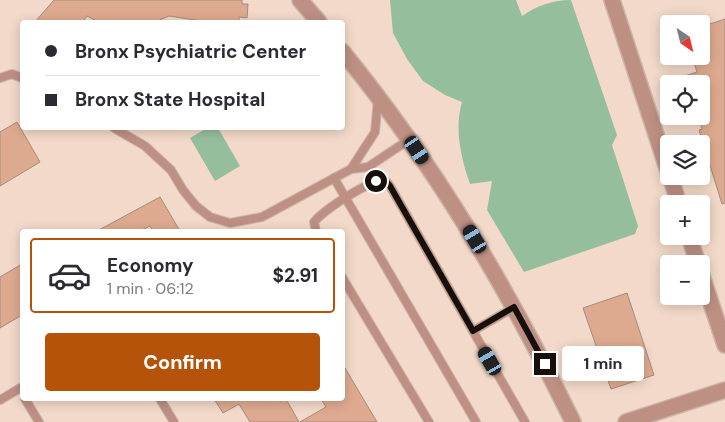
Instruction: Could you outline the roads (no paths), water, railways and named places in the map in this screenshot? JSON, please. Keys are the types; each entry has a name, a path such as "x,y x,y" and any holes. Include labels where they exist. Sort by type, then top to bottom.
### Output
{"street":[{"path":"300,0 317,20"},
{"path":"612,0 660,147"},
{"path":"345,55 410,139 457,209 538,350 573,422"},
{"path":"710,300 725,345"},
{"path":"626,422 725,390"}],"lane":[{"path":"0,78 12,74 20,77"},
{"path":"351,169 375,132 379,97"},
{"path":"117,130 145,146 171,170 183,190 210,217 230,223 262,217 351,169 368,166 410,139"},
{"path":"334,178 476,422"},
{"path":"316,229 314,222 319,216 346,198 376,181 384,179 390,186 525,422"},
{"path":"345,282 429,422"},
{"path":"473,331 514,307"},
{"path":"0,400 20,390"},
{"path":"26,401 39,422"},
{"path":"161,401 174,422"}]}
